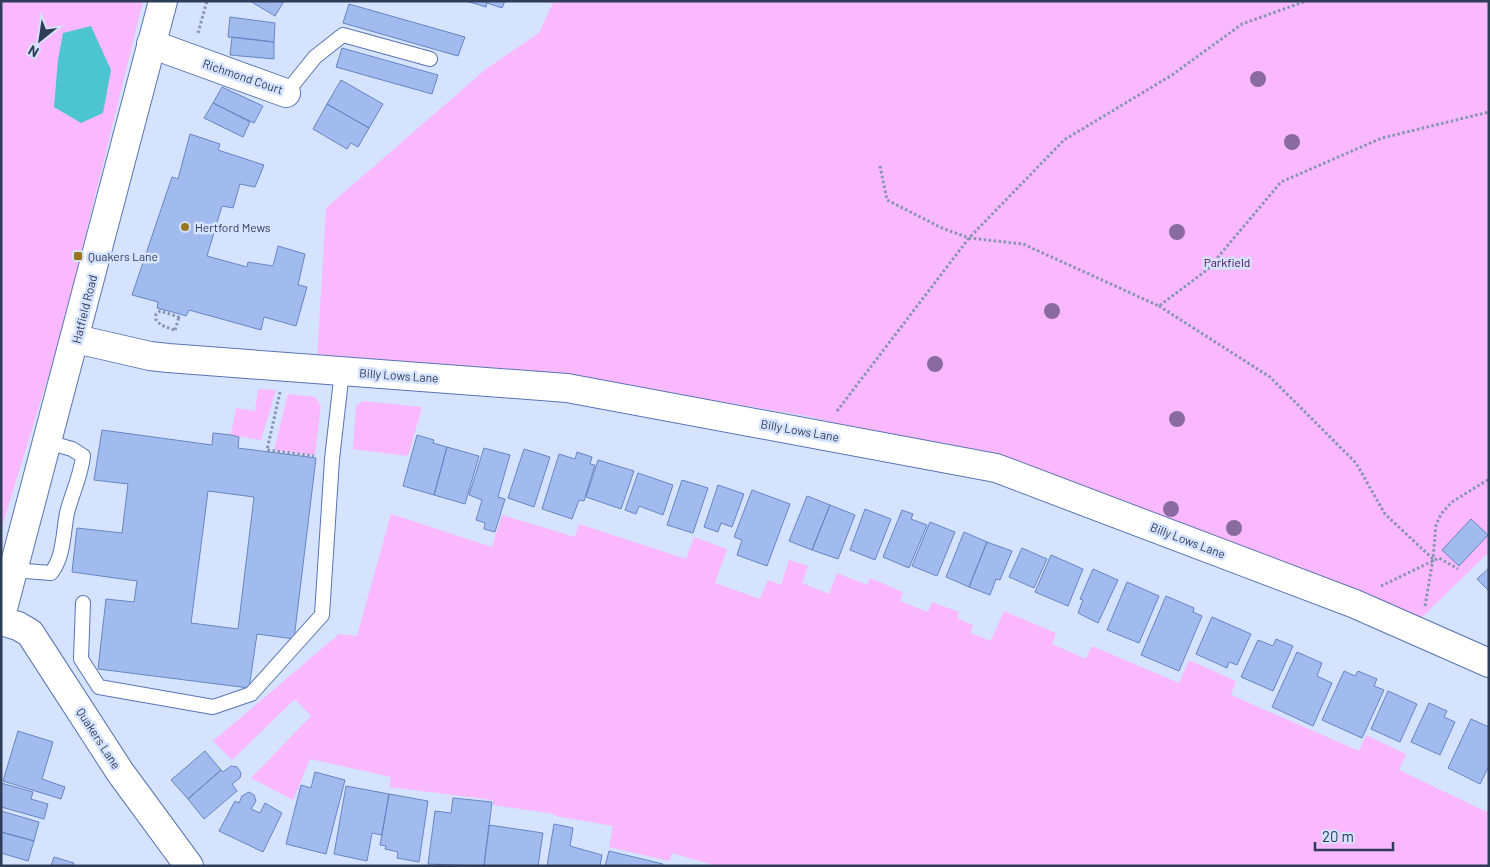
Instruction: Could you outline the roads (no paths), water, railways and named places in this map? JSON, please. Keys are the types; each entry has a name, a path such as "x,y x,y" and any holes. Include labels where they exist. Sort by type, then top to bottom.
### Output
{"street":[{"name":"Hatfield Road","path":"1,616 76,339 163,1"},
{"name":"Richmond Court","path":"151,44 286,93"},
{"name":"Billy Lows Lane","path":"76,339 150,356 168,358 567,388 820,433 996,468 1355,604 1489,664"},
{"name":"Quakers Lane","path":"1,621 18,626 30,634 120,772 189,866"}],"lane":[{"name":"Richmond Court","path":"286,93 315,57 343,35 430,59"},
{"path":"83,603 81,659 99,687 214,707 252,694 322,615 332,459 342,371"},
{"path":"13,570 51,573 58,564 68,512 84,456 72,449 47,442"}],"place":[{"name":"Hertford Mews","path":"185,227"},
{"name":"Quakers Lane","path":"78,256"}],"park label":[{"name":"Parkfield","path":"1227,262"}]}
